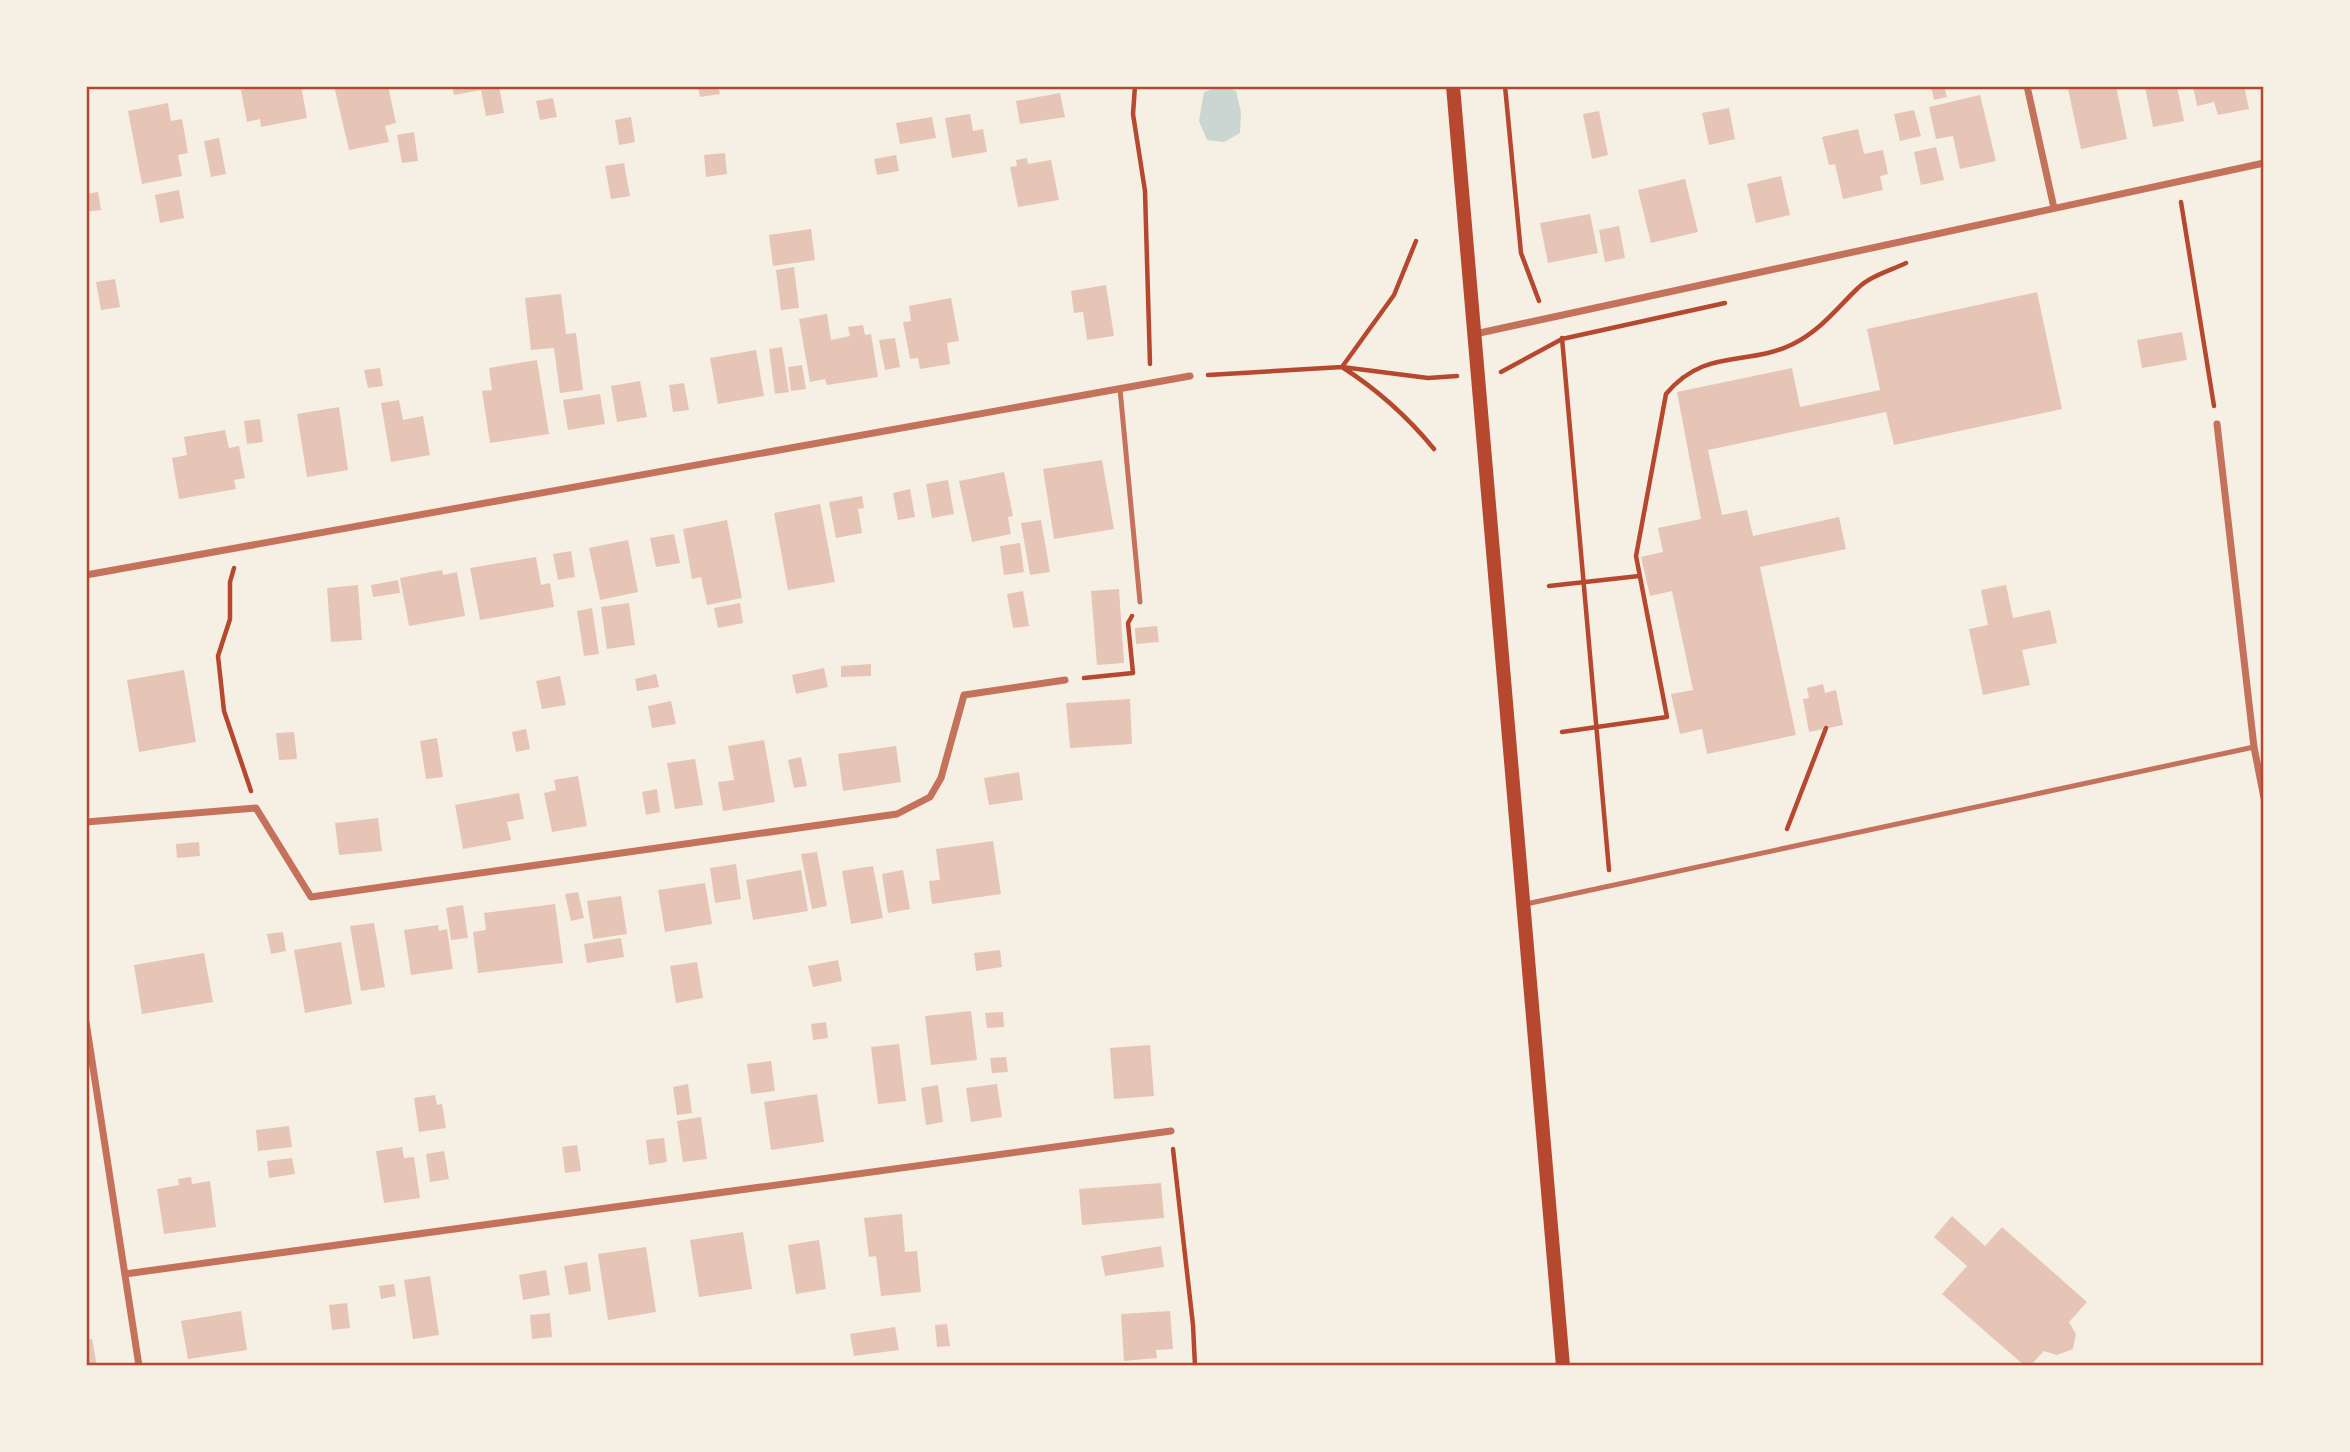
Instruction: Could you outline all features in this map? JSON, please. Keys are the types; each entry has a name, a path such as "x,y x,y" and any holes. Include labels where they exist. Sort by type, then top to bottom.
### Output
{"main road":[{"path":"1453,86 1563,1366"}],"street":[{"path":"2026,86 2054,208"},
{"path":"1473,334 2264,163"},
{"path":"86,575 1190,376"},
{"path":"2217,424 2254,747 2264,798"},
{"path":"86,822 256,808 311,897 897,814 930,797 941,778 964,695 1065,680"},
{"path":"86,1022 89,1065 139,1366"},
{"path":"125,1274 1171,1131"}],"lane":[{"path":"1120,389 1140,602"},
{"path":"1522,905 2254,747"}],"path":[{"path":"1135,86 1133,114 1145,191 1151,383"},
{"path":"1505,86 1521,253 1534,292"},
{"path":"2181,202 2217,424"},
{"path":"1342,367 1394,295 1416,241"},
{"path":"1562,732 1667,717 1636,556 1666,394 1679,378 1695,368 1792,345 1830,319 1860,286 1906,263"},
{"path":"1562,339 1611,886"},
{"path":"1342,367 1391,402 1434,449"},
{"path":"1190,376 1342,367 1428,378"},
{"path":"239,547 230,582 230,618 218,656 224,711 256,808"},
{"path":"1549,586 1639,576"},
{"path":"1065,680 1133,673 1128,623 1140,602"},
{"path":"1779,849 1826,729"},
{"path":"1171,1131 1193,1325 1195,1366"}],"shaded area":[{"path":"1221,86 1236,91 1241,112 1240,133 1224,142 1207,140 1199,121 1204,92"}],"building":[{"path":"260,86 301,86 307,118 261,127 260,119 247,122 241,90"},
{"path":"334,86 388,86 396,123 385,126 389,142 349,150"},
{"path":"452,86 499,86 504,113 486,116 481,90 454,95"},
{"path":"698,86 718,86 720,94 700,97"},
{"path":"1931,86 1944,86 1947,97 1934,100"},
{"path":"2116,86 2127,139 2081,149 2068,89"},
{"path":"2177,86 2184,121 2153,127 2145,87"},
{"path":"2193,86 2244,86 2249,109 2218,115 2214,102 2197,106"},
{"path":"1060,93 1065,117 1020,124 1016,101"},
{"path":"1980,95 1996,161 1960,169 1953,136 1936,139 1929,107"},
{"path":"553,98 557,117 540,120 536,101"},
{"path":"168,103 171,121 182,119 188,153 178,155 182,176 142,184 128,111"},
{"path":"1729,108 1735,139 1709,145 1702,113"},
{"path":"1914,110 1921,136 1900,141 1894,114"},
{"path":"1599,111 1608,155 1592,159 1583,114"},
{"path":"970,114 973,131 983,129 987,152 952,158 945,118"},
{"path":"631,117 635,142 619,145 615,120"},
{"path":"932,117 936,138 900,144 896,123"},
{"path":"1858,129 1864,154 1883,150 1888,174 1880,176 1883,190 1843,199 1835,164 1829,165 1822,137"},
{"path":"414,132 418,161 402,163 397,135"},
{"path":"219,138 226,174 211,177 204,141"},
{"path":"1936,147 1944,180 1921,185 1914,152"},
{"path":"725,153 727,174 706,177 704,155"},
{"path":"896,155 899,171 877,175 874,159"},
{"path":"1027,158 1028,164 1051,160 1059,200 1018,207 1010,167 1017,166 1016,160"},
{"path":"624,163 630,196 611,199 605,166"},
{"path":"1781,176 1790,215 1756,223 1747,184"},
{"path":"1685,179 1698,232 1651,243 1638,190"},
{"path":"179,190 184,218 160,223 155,195"},
{"path":"98,192 101,210 86,212 86,194"},
{"path":"1590,214 1598,253 1548,263 1540,223"},
{"path":"1619,226 1625,258 1605,262 1599,230"},
{"path":"811,229 815,260 773,266 769,235"},
{"path":"794,267 799,308 781,310 776,270"},
{"path":"115,279 120,307 101,310 96,282"},
{"path":"1106,285 1114,336 1087,340 1083,312 1074,313 1071,291"},
{"path":"2037,292 2062,409 1894,445 1886,412 1708,450 1722,515 1747,510 1753,536 1839,517 1846,549 1760,567 1796,735 1707,754 1702,729 1680,734 1671,694 1693,690 1672,591 1650,596 1641,557 1663,552 1658,528 1701,519 1677,392 1792,368 1800,407 1880,390 1867,329"},
{"path":"561,294 566,334 576,333 583,390 560,393 554,348 531,350 525,298"},
{"path":"951,298 959,341 947,343 950,364 920,369 918,358 910,359 903,322 911,321 909,306"},
{"path":"827,314 831,340 850,336 848,327 863,325 865,335 871,334 878,377 827,385 825,379 810,382 799,319"},
{"path":"2182,332 2187,360 2142,368 2137,340"},
{"path":"895,338 900,367 885,370 879,340"},
{"path":"782,347 789,392 775,394 769,349"},
{"path":"756,350 764,396 718,404 710,358"},
{"path":"537,360 549,434 490,443 482,391 492,390 489,368"},
{"path":"802,365 806,389 791,391 788,367"},
{"path":"380,368 383,386 368,388 364,370"},
{"path":"640,381 647,417 617,422 611,386"},
{"path":"684,383 689,410 673,412 669,385"},
{"path":"600,394 605,424 568,430 563,400"},
{"path":"399,400 403,420 423,416 430,455 391,462 381,403"},
{"path":"339,407 348,470 307,477 297,414"},
{"path":"260,419 263,442 247,444 244,421"},
{"path":"225,430 229,448 239,446 245,478 234,480 236,489 179,499 172,458 187,455 184,437"},
{"path":"1102,460 1114,529 1054,539 1043,469"},
{"path":"1004,472 1013,516 1008,517 1011,534 972,542 959,481"},
{"path":"948,480 954,514 932,518 926,484"},
{"path":"910,489 915,517 898,520 893,493"},
{"path":"862,496 864,508 858,509 862,533 836,538 829,502"},
{"path":"820,504 835,582 788,590 774,513"},
{"path":"727,520 742,598 707,605 701,577 692,579 683,529"},
{"path":"1041,520 1050,572 1030,575 1021,523"},
{"path":"674,534 680,563 656,567 650,538"},
{"path":"628,540 638,592 600,600 589,548"},
{"path":"1020,543 1024,572 1004,575 1000,546"},
{"path":"571,551 575,577 558,580 553,554"},
{"path":"536,557 541,585 550,583 554,607 480,620 470,568"},
{"path":"442,570 443,575 457,572 465,616 409,626 400,578"},
{"path":"398,580 400,593 373,597 371,585"},
{"path":"358,585 362,640 331,642 327,588"},
{"path":"2006,585 2013,618 2050,610 2057,643 2022,650 2030,685 1983,695 1969,629 1988,625 1981,590"},
{"path":"1119,589 1124,663 1097,665 1091,591"},
{"path":"1023,591 1029,626 1013,628 1007,594"},
{"path":"629,603 635,645 607,649 601,607"},
{"path":"740,603 743,623 718,628 714,608"},
{"path":"592,608 599,654 584,656 577,611"},
{"path":"1157,626 1159,642 1136,644 1135,628"},
{"path":"871,664 871,676 841,677 841,666"},
{"path":"824,668 828,687 796,694 792,675"},
{"path":"184,670 196,742 139,752 127,680"},
{"path":"656,674 659,687 637,691 635,679"},
{"path":"560,676 566,705 542,709 536,681"},
{"path":"1823,684 1825,693 1836,690 1843,725 1809,732 1803,699 1809,698 1807,688"},
{"path":"1130,699 1132,744 1070,748 1066,703"},
{"path":"671,701 676,724 652,728 648,706"},
{"path":"526,729 530,749 516,752 512,732"},
{"path":"294,732 297,759 279,760 276,733"},
{"path":"437,738 443,777 426,779 420,741"},
{"path":"764,740 775,802 723,811 718,782 734,780 728,746"},
{"path":"896,746 901,782 843,791 838,754"},
{"path":"801,757 807,786 794,788 788,760"},
{"path":"695,759 703,805 675,809 667,763"},
{"path":"1019,772 1023,800 989,805 984,778"},
{"path":"578,776 587,826 552,832 544,793 556,790 554,780"},
{"path":"657,789 660,812 646,815 642,792"},
{"path":"519,793 524,819 507,822 511,840 463,849 455,805"},
{"path":"378,818 382,851 339,855 335,823"},
{"path":"993,841 1001,894 932,904 929,881 940,880 936,849"},
{"path":"199,842 200,856 177,858 176,844"},
{"path":"817,852 827,906 812,909 801,854"},
{"path":"736,864 741,899 715,903 710,868"},
{"path":"873,866 883,918 851,924 842,871"},
{"path":"801,870 808,911 753,920 746,880"},
{"path":"903,870 910,909 888,913 882,874"},
{"path":"705,883 712,924 665,932 658,890"},
{"path":"578,892 584,918 571,921 565,894"},
{"path":"621,896 627,934 593,939 587,901"},
{"path":"555,904 563,963 478,973 473,932 486,930 484,913"},
{"path":"463,905 468,938 451,940 446,908"},
{"path":"374,923 385,987 361,991 350,926"},
{"path":"438,925 439,931 447,929 453,969 411,975 404,930"},
{"path":"283,932 286,951 271,954 267,934"},
{"path":"621,938 624,957 587,963 584,944"},
{"path":"341,942 352,1004 305,1013 294,950"},
{"path":"1000,950 1002,967 976,971 974,953"},
{"path":"204,953 213,1002 142,1014 134,965"},
{"path":"838,960 842,981 813,987 808,966"},
{"path":"697,962 703,998 676,1003 670,966"},
{"path":"971,1011 977,1060 931,1065 925,1016"},
{"path":"1003,1012 1004,1027 987,1028 985,1013"},
{"path":"826,1022 828,1038 813,1040 811,1024"},
{"path":"899,1044 906,1101 878,1104 871,1047"},
{"path":"1150,1045 1154,1096 1114,1099 1110,1048"},
{"path":"1006,1057 1008,1072 992,1073 990,1058"},
{"path":"771,1061 775,1091 751,1094 747,1064"},
{"path":"688,1084 692,1113 677,1115 673,1087"},
{"path":"997,1084 1002,1117 971,1122 966,1088"},
{"path":"938,1085 943,1122 926,1125 921,1088"},
{"path":"817,1094 824,1142 771,1150 764,1102"},
{"path":"435,1095 437,1105 442,1104 446,1128 419,1132 414,1098"},
{"path":"701,1117 707,1159 683,1162 677,1121"},
{"path":"289,1126 292,1147 258,1151 256,1130"},
{"path":"664,1138 667,1162 649,1165 646,1140"},
{"path":"577,1145 581,1171 565,1173 562,1147"},
{"path":"402,1147 404,1158 414,1157 420,1198 384,1203 376,1151"},
{"path":"444,1151 449,1179 430,1182 426,1154"},
{"path":"292,1158 295,1174 269,1178 267,1161"},
{"path":"191,1177 192,1184 210,1181 216,1227 164,1234 157,1189 179,1185 178,1179"},
{"path":"1161,1183 1164,1218 1082,1225 1079,1189"},
{"path":"902,1214 905,1252 917,1251 921,1292 881,1296 876,1256 869,1257 864,1218"},
{"path":"1952,1216 1985,1246 2002,1227 2087,1302 2069,1322 2076,1334 2073,1349 2057,1355 2044,1351 2030,1366 2025,1366 1942,1294 1967,1266 1934,1237"},
{"path":"743,1232 752,1289 699,1297 690,1240"},
{"path":"819,1240 826,1289 796,1294 788,1245"},
{"path":"1161,1246 1164,1267 1105,1276 1101,1256"},
{"path":"646,1247 656,1312 608,1320 598,1254"},
{"path":"587,1262 591,1291 569,1295 564,1266"},
{"path":"546,1270 550,1295 523,1300 519,1275"},
{"path":"430,1276 439,1335 413,1339 404,1280"},
{"path":"394,1284 396,1296 381,1299 379,1286"},
{"path":"347,1303 350,1328 332,1330 329,1305"},
{"path":"241,1311 247,1350 188,1359 181,1321"},
{"path":"1170,1311 1173,1349 1156,1350 1157,1358 1124,1361 1121,1314"},
{"path":"550,1313 552,1337 532,1339 530,1315"},
{"path":"947,1324 950,1346 937,1347 935,1325"},
{"path":"895,1327 899,1350 854,1356 850,1334"},
{"path":"92,1339 97,1366 86,1366 86,1340"}]}
